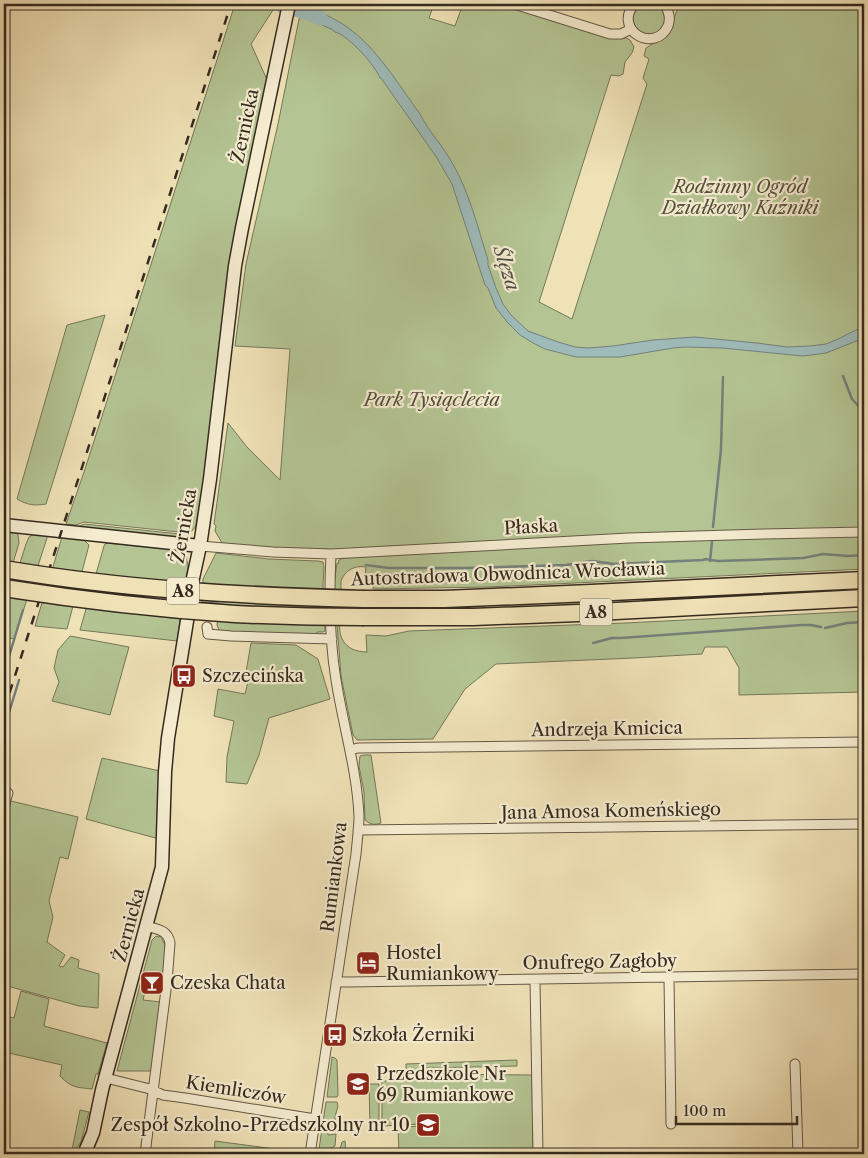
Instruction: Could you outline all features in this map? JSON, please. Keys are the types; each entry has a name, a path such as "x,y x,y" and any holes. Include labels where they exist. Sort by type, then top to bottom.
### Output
{"highway":[{"name":"Autostradowa Obwodnica Wrocławia","path":"4,570 89,582 190,592 364,599 473,598 864,580"},
{"name":"A8","path":"4,588 90,601 198,611 280,616 364,617 473,617 864,598"}],"street":[{"name":"Żernicka","path":"84,1154 94,1127 162,867 168,738 210,479 235,266 289,4"},
{"path":"514,4 610,34 621,34 631,29"},
{"path":"634,4 630,8 628,22 631,29 645,39 663,34 669,23 670,16 664,4"},
{"path":"4,525 200,546"},
{"name":"Płaska","path":"200,546 288,553 331,554 646,538 809,532 864,532"},
{"name":"Rumiankowa","path":"310,1154 356,854 359,818 355,779 336,679 330,607 331,554"},
{"path":"207,631 231,636 332,639"},
{"name":"Andrzeja Kmicica","path":"350,750 358,748 864,742"},
{"path":"4,806 8,793"},
{"name":"Jana Amosa Komeńskiego","path":"358,830 864,824"},
{"path":"145,1154 167,982 170,943 169,937 165,932 146,926"},
{"name":"Onufrego Zagłoby","path":"336,982 864,974"},
{"path":"668,977 671,1124"},
{"path":"535,980 538,1154"},
{"path":"795,1064 798,1154"},
{"name":"Kiemliczów","path":"106,1078 150,1089 163,1096 315,1118"}],"green space":[{"path":"235,4 260,5 273,10 251,44 268,82 229,267 210,441 196,526 188,533 84,522 76,525 66,524 85,469"},
{"name":"Park Tysiąclecia","path":"302,4 434,4 429,18 455,26 463,4 503,4 613,38 626,38 630,40 634,47 625,62 623,74 619,76 611,75 539,302 572,319 647,84 643,78 649,59 644,56 646,48 670,31 679,4 864,4 864,528 764,530 354,550 279,550 222,543 215,531 216,526 214,524 228,423 247,447 280,480 290,349 235,346 246,264 278,124"},
{"path":"639,4 659,4 662,8 665,14 665,22 658,32 647,34 637,29 633,16 635,8"},
{"path":"105,315 46,504 34,505 24,503 17,499 67,325"},
{"path":"84,524 180,534 180,539 78,527"},
{"path":"4,529 16,532 19,543 4,593 5,555"},
{"path":"34,534 48,535 14,639 4,637 4,614 26,544 29,537"},
{"path":"864,535 864,569 488,587 373,589 373,586 364,584 366,567 354,568 345,574 341,581 340,632 343,641 352,649 358,651 367,652 366,635 386,636 409,631 864,611 864,692 739,695 739,668 727,647 705,647 702,654 496,664 465,689 433,739 357,740 353,735 341,676 334,585 337,563 343,558 580,544"},
{"path":"62,537 83,539 89,545 67,629 35,626"},
{"path":"108,543 177,550 186,556 188,566 177,641 80,630 104,546"},
{"path":"216,553 269,559 323,562 325,631 317,632 316,635 219,630 217,625 219,603 202,602 203,579"},
{"path":"70,636 129,647 110,715 52,701 59,682 54,668 58,650"},
{"path":"251,643 296,645 318,659 330,699 269,718 259,755 247,784 226,782 227,757 234,721 214,716 218,689 245,694 248,682 245,678"},
{"path":"371,755 381,823 371,824 365,820 364,792 359,766 360,756"},
{"path":"102,758 160,771 159,839 86,819"},
{"path":"11,801 78,817 68,859 60,857 49,901 53,917 47,942 65,955 59,966 63,967 71,957 79,960 78,968 99,974 98,1008 79,1006 4,985 4,826"},
{"path":"156,936 160,936 165,945 164,976 149,974 143,1000 161,1002 152,1071 117,1071 152,940"},
{"path":"21,991 49,999 44,1026 107,1043 92,1089 68,1083 60,1076 62,1065 4,1052 4,1016 14,1018"},
{"path":"332,1057 337,1060 338,1095 337,1097 327,1097"},
{"name":"Zespół Szkolno-Przedszkolny nr 10","path":"517,1060 517,1066 425,1068 425,1074 532,1075 533,1154 383,1154 384,1152 399,1152 398,1127 423,1126 422,1124 382,1126 382,1081 406,1081 406,1064"},
{"path":"369,1084 379,1084 379,1125 370,1125"},
{"path":"326,1102 337,1102 338,1106 335,1117 336,1130 327,1130 328,1135 336,1134 335,1146 323,1150 319,1149"},
{"path":"80,1110 89,1112 81,1142 76,1149 72,1150"},
{"path":"215,1141 290,1151 289,1154 214,1154"},
{"path":"345,1141 346,1153 382,1152 383,1154 332,1154 340,1149 342,1142"}],"water":[{"path":"302,5 336,20 368,45 420,114 450,159 465,188 488,265 503,304 511,315 528,331 575,347 588,348 695,337 787,347 810,346 826,344 864,326 864,338 826,353 803,356 722,348 685,347 620,357 576,357 545,349 533,343 520,335 496,308 485,285 452,184 437,158 377,72 354,44 333,30 305,17 303,18 300,14"}],"waterway":[{"name":"Ślęza","path":"279,4 320,18"},
{"path":"843,376 852,399 864,412"},
{"path":"713,527 721,449 723,377"},
{"path":"710,561 712,542"},
{"path":"366,565 389,568 466,568 566,565 592,561 614,564 706,559 719,561 803,558 823,554 864,555"},
{"path":"4,673 23,610"},
{"path":"825,628 847,623 864,622"},
{"path":"593,643 612,638 802,625 821,627"},
{"path":"4,729 19,680"}],"railway":[{"path":"4,710 231,4"}],"place":[{"name":"Szczecińska","path":"184,676"},
{"name":"Hostel Rumiankowy","path":"368,963"},
{"name":"Czeska Chata","path":"152,983"},
{"name":"Szkoła Żerniki","path":"335,1035"},
{"name":"Przedszkole Nr 69 Rumiankowe","path":"358,1084"},
{"name":"Zespół Szkolno-Przedszkolny nr 10","path":"428,1125"}],"park label":[{"name":"Rodzinny Ogród Działkowy Kuźniki","path":"740,197"}]}
